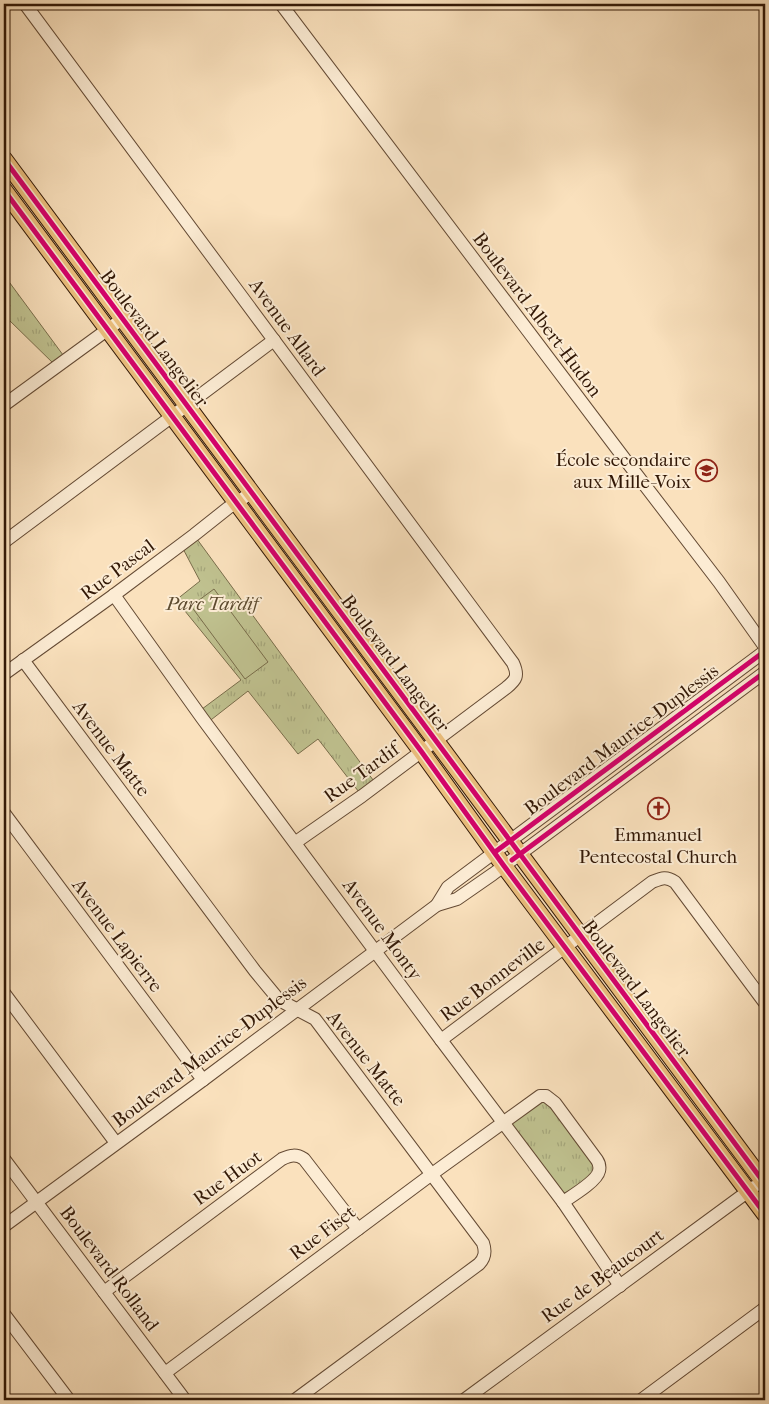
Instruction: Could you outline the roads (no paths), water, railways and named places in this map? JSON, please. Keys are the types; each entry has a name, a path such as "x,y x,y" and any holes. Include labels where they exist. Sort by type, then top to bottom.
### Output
{"main road":[{"name":"Boulevard Langelier","path":"4,159 580,937 764,1182"},
{"name":"Boulevard Langelier","path":"4,190 421,751 504,866 749,1190 765,1214"}],"street":[{"name":"Avenue Allard","path":"25,4 513,663 516,675"},
{"name":"Boulevard Albert-Hudon","path":"281,4 719,582 765,646"},
{"path":"4,405 122,319"},
{"path":"4,542 274,340"},
{"name":"Rue Pascal","path":"4,674 114,595 236,502 251,493"},
{"name":"Avenue Monty","path":"114,595 202,718 563,1202 620,1286"},
{"name":"Boulevard Maurice-Duplessis","path":"437,905 448,888 765,651"},
{"name":"Avenue Matte","path":"23,660 255,971 278,1000 315,1019 432,1174 485,1249 483,1260 295,1400"},
{"name":"Boulevard Maurice-Duplessis","path":"4,1226 375,950 437,905 457,899 504,866 765,672"},
{"name":"Rue Tardif","path":"296,842 513,682 516,675"},
{"name":"Avenue Lapierre","path":"4,813 202,1080"},
{"name":"Rue Bonneville","path":"442,1040 652,882 662,878 669,878 675,882 765,1002"},
{"path":"4,993 116,1143"},
{"name":"Rue Fiset","path":"164,1372 502,1122 540,1096 546,1096 555,1103 599,1165 599,1171 594,1179 563,1202"},
{"name":"Rue Huot","path":"104,1292 282,1159 289,1156 297,1155 304,1159 358,1229"},
{"name":"Boulevard Rolland","path":"4,1159 185,1400"},
{"name":"Rue de Beaucourt","path":"464,1400 749,1190 764,1182"},
{"path":"641,1400 765,1308"},
{"path":"4,1314 69,1400"}],"place":[{"name":"École secondaire aux Mille-Voix","path":"707,470"},
{"name":"Emmanuel Pentecostal Church","path":"658,808"}],"park label":[{"name":"Parc Tardif","path":"212,603"}]}
